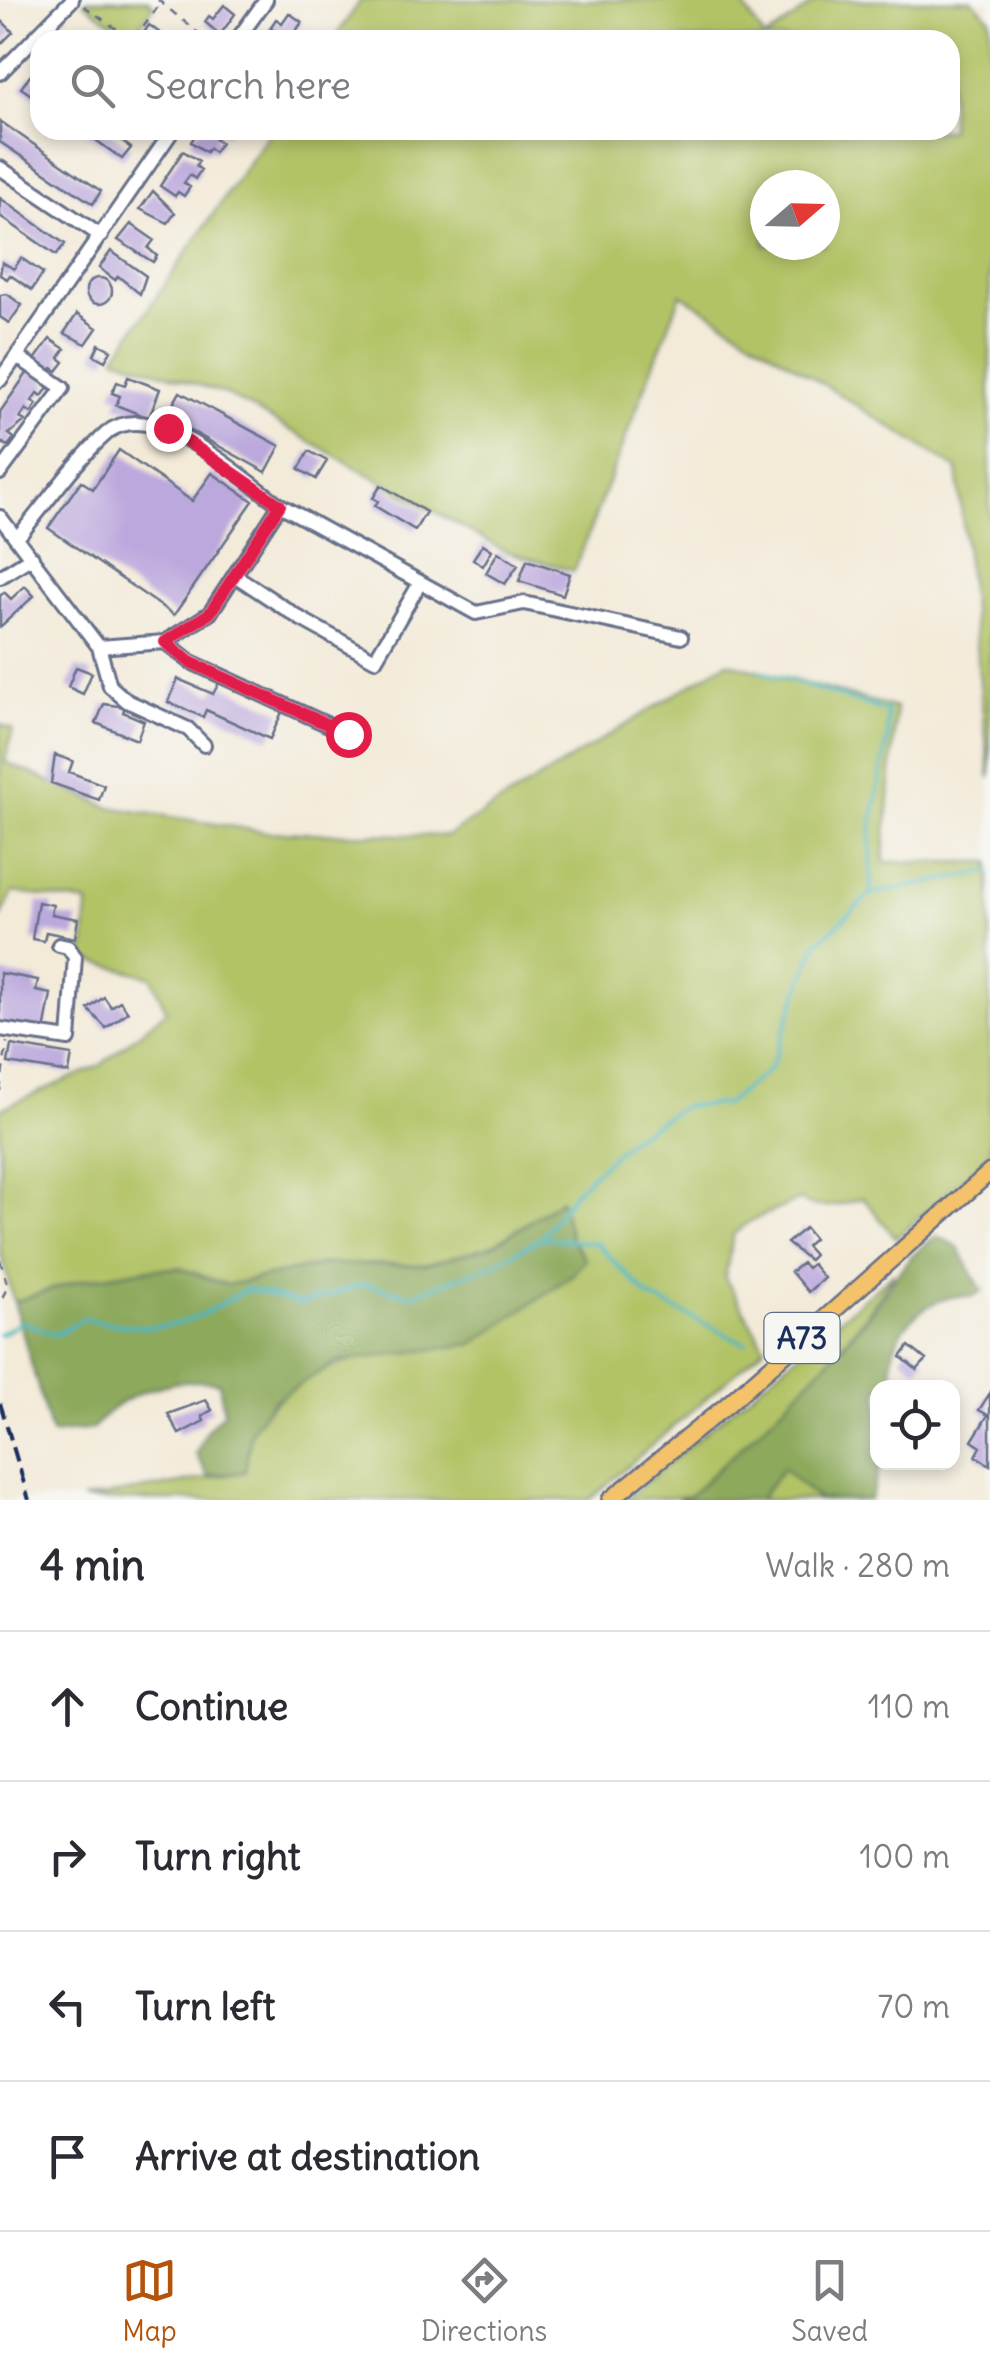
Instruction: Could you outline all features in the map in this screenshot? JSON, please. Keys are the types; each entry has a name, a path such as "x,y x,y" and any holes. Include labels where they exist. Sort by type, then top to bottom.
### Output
{"main road":[{"name":"A73","path":"610,1500 727,1405 987,1179"}],"street":[{"path":"43,30 73,0"},
{"path":"244,30 266,0"},
{"path":"1,71 30,42"},
{"path":"0,380 166,140"},
{"path":"0,168 101,236"},
{"path":"0,472 63,388 18,356"},
{"path":"17,538 109,431 140,421 168,428 280,505 476,613 524,603 681,637"},
{"path":"99,646 165,642 210,613 280,505"},
{"path":"0,517 99,646 110,686 126,700 196,734 204,746"},
{"path":"0,576 32,557"},
{"path":"236,576 376,660 420,583"},
{"path":"165,642 190,662 348,734"},
{"path":"4,1029 67,1040 70,1036 74,957 68,946 59,945"}],"path":[{"path":"73,0 118,30"},
{"path":"140,30 159,2 194,30"},
{"path":"0,1090 4,1029"},
{"path":"0,1260 8,1286 0,1301"}],"green space":[{"path":"148,0 154,6 137,30 122,30 84,3"},
{"path":"361,0 740,0 759,30 340,30"},
{"path":"818,0 972,0 990,18 990,778 957,469 681,294 574,571 505,551 226,394 115,357 264,140 960,140 960,30 777,30"},
{"path":"727,662 896,708 884,862 990,862 990,1154 896,1238 863,1198 823,1206 799,1200 750,1221 733,1235 725,1278 765,1347 589,1500 82,1500 245,1472 254,1427 283,1395 322,1372 367,1355 512,1311 553,1289 584,1259 571,1240 560,1200 494,1245 425,1265 325,1264 227,1285 180,1268 140,1270 77,1281 14,1302 0,1250 0,1109 101,1065 166,1011 152,977 84,959 88,903 13,892 0,920 0,724 13,730 5,762 109,807 266,832 447,836"},
{"path":"561,1200 571,1240 585,1259 572,1275 473,1344 337,1362 273,1401 251,1430 245,1472 208,1476 196,1454 207,1430 224,1412 219,1383 185,1382 150,1390 118,1406 93,1429 51,1434 14,1302 77,1281 140,1270 180,1268 227,1285 325,1264 425,1265 494,1245"},
{"path":"937,1236 957,1246 982,1291 972,1297 944,1299 918,1313 899,1336 894,1349 895,1380 870,1380 870,1470 879,1470 870,1500 819,1500 783,1468 759,1500 678,1500 689,1496 800,1390 863,1322 904,1266"},
{"path":"894,1273 825,1364 689,1496 625,1500"},
{"path":"783,1468 819,1500 759,1500"}],"building":[{"path":"224,5 235,14 224,30 214,30 205,22 209,16 213,19"},
{"path":"289,13 302,22 297,30 270,28 276,19 282,23"},
{"path":"0,19 13,32 0,45"},
{"path":"30,76 30,94 21,88"},
{"path":"0,121 101,191 93,204 0,142"},
{"path":"96,140 120,140 131,148 122,159"},
{"path":"191,142 221,143 214,152 209,148 206,152"},
{"path":"183,151 199,161 196,166 201,170 195,179 190,175 184,183 190,187 184,196 178,192 175,196 160,186"},
{"path":"153,191 175,213 168,223 140,209"},
{"path":"0,198 65,244 56,255 0,216"},
{"path":"131,224 154,240 148,248 157,256 153,262 118,240"},
{"path":"111,251 146,276 140,294 118,276 115,280 99,268"},
{"path":"21,258 43,273 32,290 10,275 7,279 0,275 2,262 14,269"},
{"path":"99,278 108,282 112,291 108,300 99,304 90,300 86,291 90,282"},
{"path":"7,294 22,305 9,323 0,317 0,295"},
{"path":"77,314 97,328 86,344 64,333"},
{"path":"50,339 65,349 59,358 64,362 57,371 52,368 49,372 34,361"},
{"path":"99,344 111,350 105,361 94,355"},
{"path":"30,369 47,380 44,384 48,388 32,401 37,404 31,413 26,409 20,418 25,421 9,434 14,438 8,446 3,443 0,447 0,412"},
{"path":"128,377 160,389 149,418 116,405 120,396 112,393 117,382 125,385"},
{"path":"180,392 280,446 266,472 166,417"},
{"path":"119,450 192,501 212,473 253,501 174,615 48,528 81,481 93,489"},
{"path":"309,451 327,461 316,479 299,469"},
{"path":"381,485 426,512 415,530 375,506 378,501 373,498"},
{"path":"483,544 492,550 483,566 473,559"},
{"path":"498,552 518,565 505,584 486,573"},
{"path":"527,560 570,574 563,595 519,581"},
{"path":"25,586 34,596 0,627 0,596 4,592 11,599"},
{"path":"76,667 92,673 83,694 68,687"},
{"path":"178,679 213,694 219,683 282,712 270,739 206,710 203,717 168,702"},
{"path":"104,704 125,707 123,712 144,721 137,740 96,723"},
{"path":"55,755 73,761 69,772 104,785 99,800 51,783"},
{"path":"38,902 53,905 51,914 78,919 75,938 46,932 44,941 32,939"},
{"path":"0,973 38,980 36,991 51,994 44,1031 0,1023"},
{"path":"104,997 111,1007 120,1001 128,1012 106,1028 88,1009"},
{"path":"11,1045 72,1055 69,1073 8,1063"},
{"path":"805,1228 814,1239 806,1246 814,1255 809,1260 787,1243"},
{"path":"802,1263 807,1268 812,1264 824,1278 808,1292 791,1272"},
{"path":"909,1346 926,1360 917,1370 901,1357"},
{"path":"990,1393 990,1465 976,1456 981,1447 972,1441 988,1415 979,1410"},
{"path":"206,1400 212,1410 202,1416 204,1421 179,1434 168,1414"}],"waterway":[{"path":"760,671 887,711 888,735 871,830 871,894"},
{"path":"0,1334 22,1322 56,1335 83,1319 133,1326 169,1325 203,1314 247,1289 301,1304 364,1284 411,1295 494,1264 541,1238 575,1191 631,1138 684,1106 726,1104 770,1069 816,944 871,894 990,871"},
{"path":"541,1238 596,1243 648,1296 746,1344"}],"railway":[{"path":"0,1403 29,1500"}],"route":[{"path":"168,428 280,505 210,613 165,642 190,662 348,734"}]}
